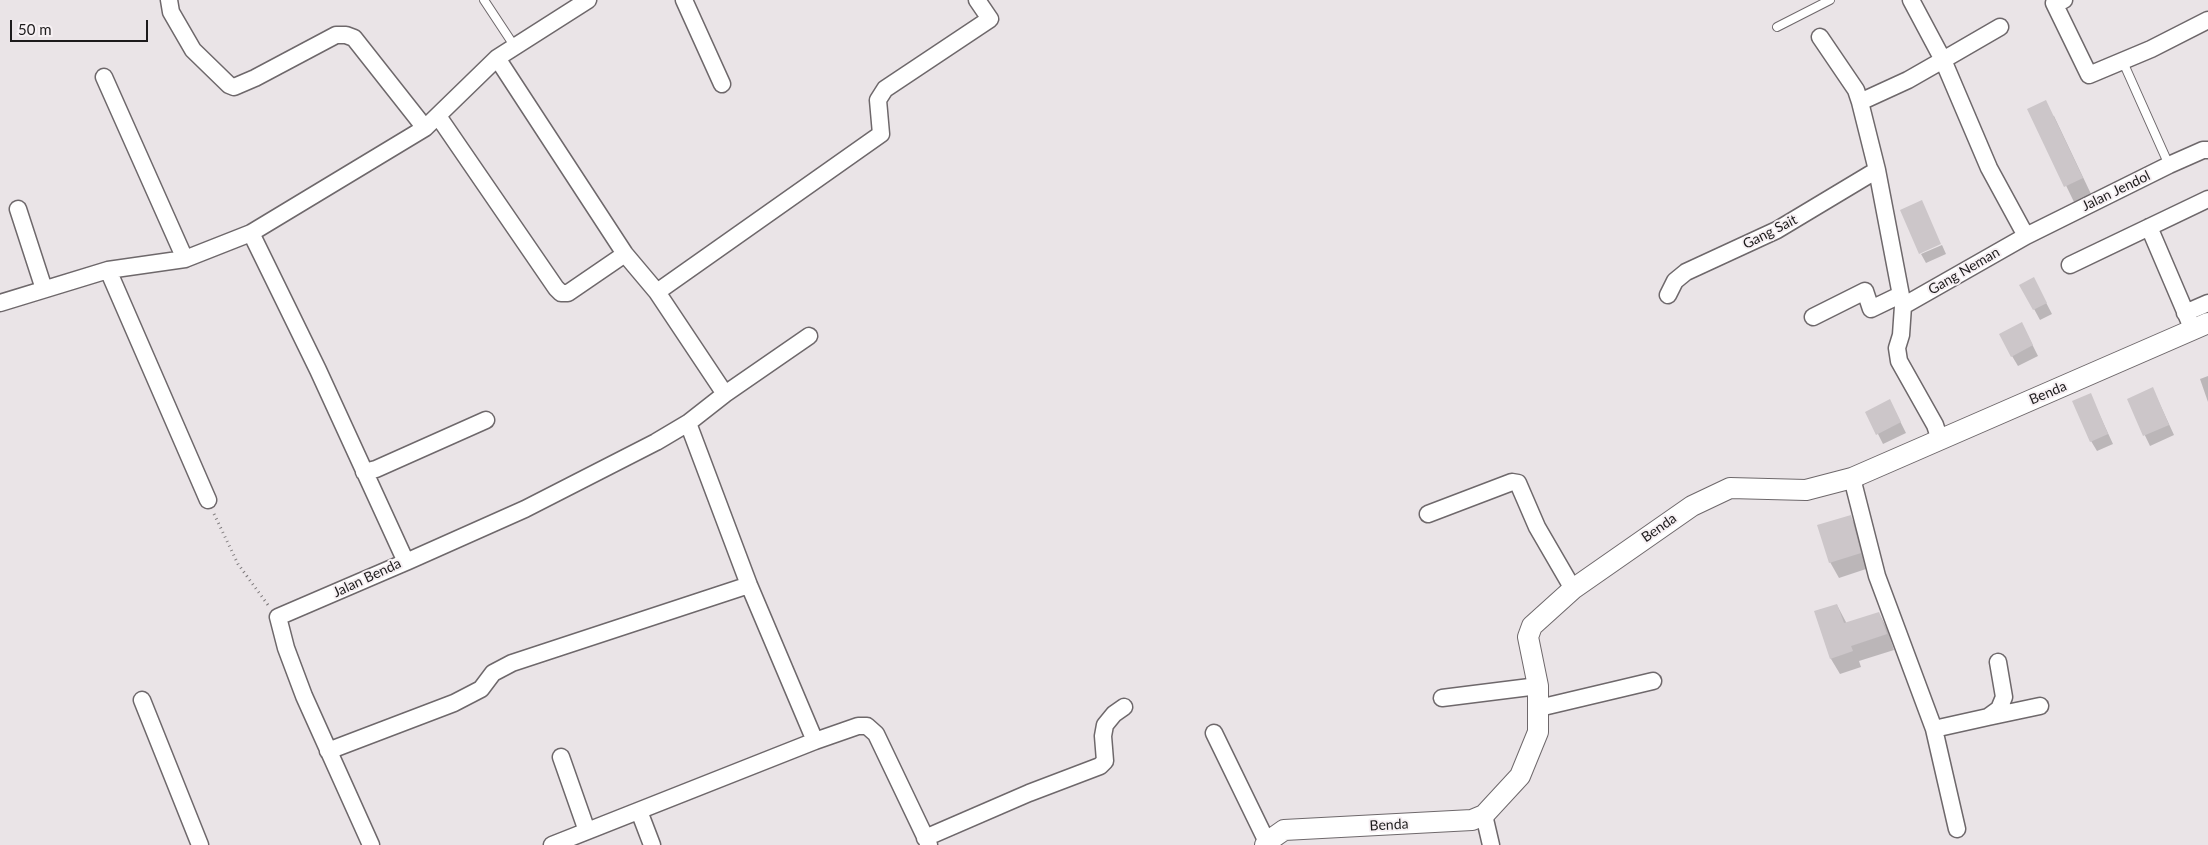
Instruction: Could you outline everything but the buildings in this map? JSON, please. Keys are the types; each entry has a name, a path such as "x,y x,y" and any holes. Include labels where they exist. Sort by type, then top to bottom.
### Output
{"street":[{"path":"169,0 170,12 194,50 228,85 234,87 255,78 336,35 346,35 354,38 425,128"},
{"path":"0,303 108,270 185,260 251,233 425,128 497,58 588,0"},
{"path":"684,0 722,84"},
{"path":"657,292 881,134 878,100 885,89 990,19 977,0"},
{"path":"1910,0 1943,60 1988,168 2026,236"},
{"path":"2064,0 2054,3 2089,75 2123,62 2208,20"},
{"path":"1860,102 1908,80 2000,27"},
{"path":"1820,37 1856,90 1860,102 1877,170 1901,301 1900,335 1897,348 1899,361 1935,425 1940,440"},
{"path":"497,58 624,254 657,292 725,394"},
{"path":"104,77 185,260"},
{"path":"438,116 561,293 568,294 624,254"},
{"name":"Jalan Jendol","path":"2026,236 2169,165 2208,150"},
{"name":"Gang Sait","path":"1668,295 1675,282 1686,272 1777,230 1877,170"},
{"path":"2070,265 2208,199"},
{"path":"18,209 44,289"},
{"path":"2149,227 2195,322 2208,303"},
{"name":"Jalan Benda","path":"251,233 318,370 406,562 278,617"},
{"name":"Gang Neman","path":"1813,317 1864,291 1872,309 1901,301 2026,236"},
{"path":"108,270 208,500"},
{"name":"Benda","path":"1266,843 1284,830 1472,820 1484,815 1520,776 1538,732 1538,686 1528,637 1532,626 1573,588 1692,506 1730,488 1806,490 1852,478 1940,440 2195,322"},
{"path":"406,562 525,509 656,442 688,422 809,336"},
{"path":"364,472 376,469 486,420"},
{"path":"688,422 749,586 815,741"},
{"path":"1852,478 1877,576 1934,729 1957,829"},
{"path":"1428,514 1512,482 1518,483 1537,527 1573,588"},
{"path":"328,751 454,703 481,689 493,673 512,663 749,586"},
{"path":"278,617 286,648 298,680 371,845"},
{"path":"1988,717 1999,709 2004,697 1998,662"},
{"path":"1539,708 1653,681"},
{"path":"1442,698 1538,686"},
{"path":"142,700 200,845"},
{"path":"1934,729 2040,706"},
{"path":"552,845 815,741 858,726 867,726 876,734 927,841 1029,793 1100,766 1105,761 1104,725 1124,707"},
{"path":"1214,733 1266,843"},
{"path":"561,758 587,832"},
{"path":"639,811 652,845"},
{"path":"1484,815 1492,845"}],"lane":[{"path":"484,0 515,47"},
{"path":"1777,27 1830,0"},
{"path":"2123,62 2169,165"}],"path":[{"path":"208,500 238,564 278,617"}]}
